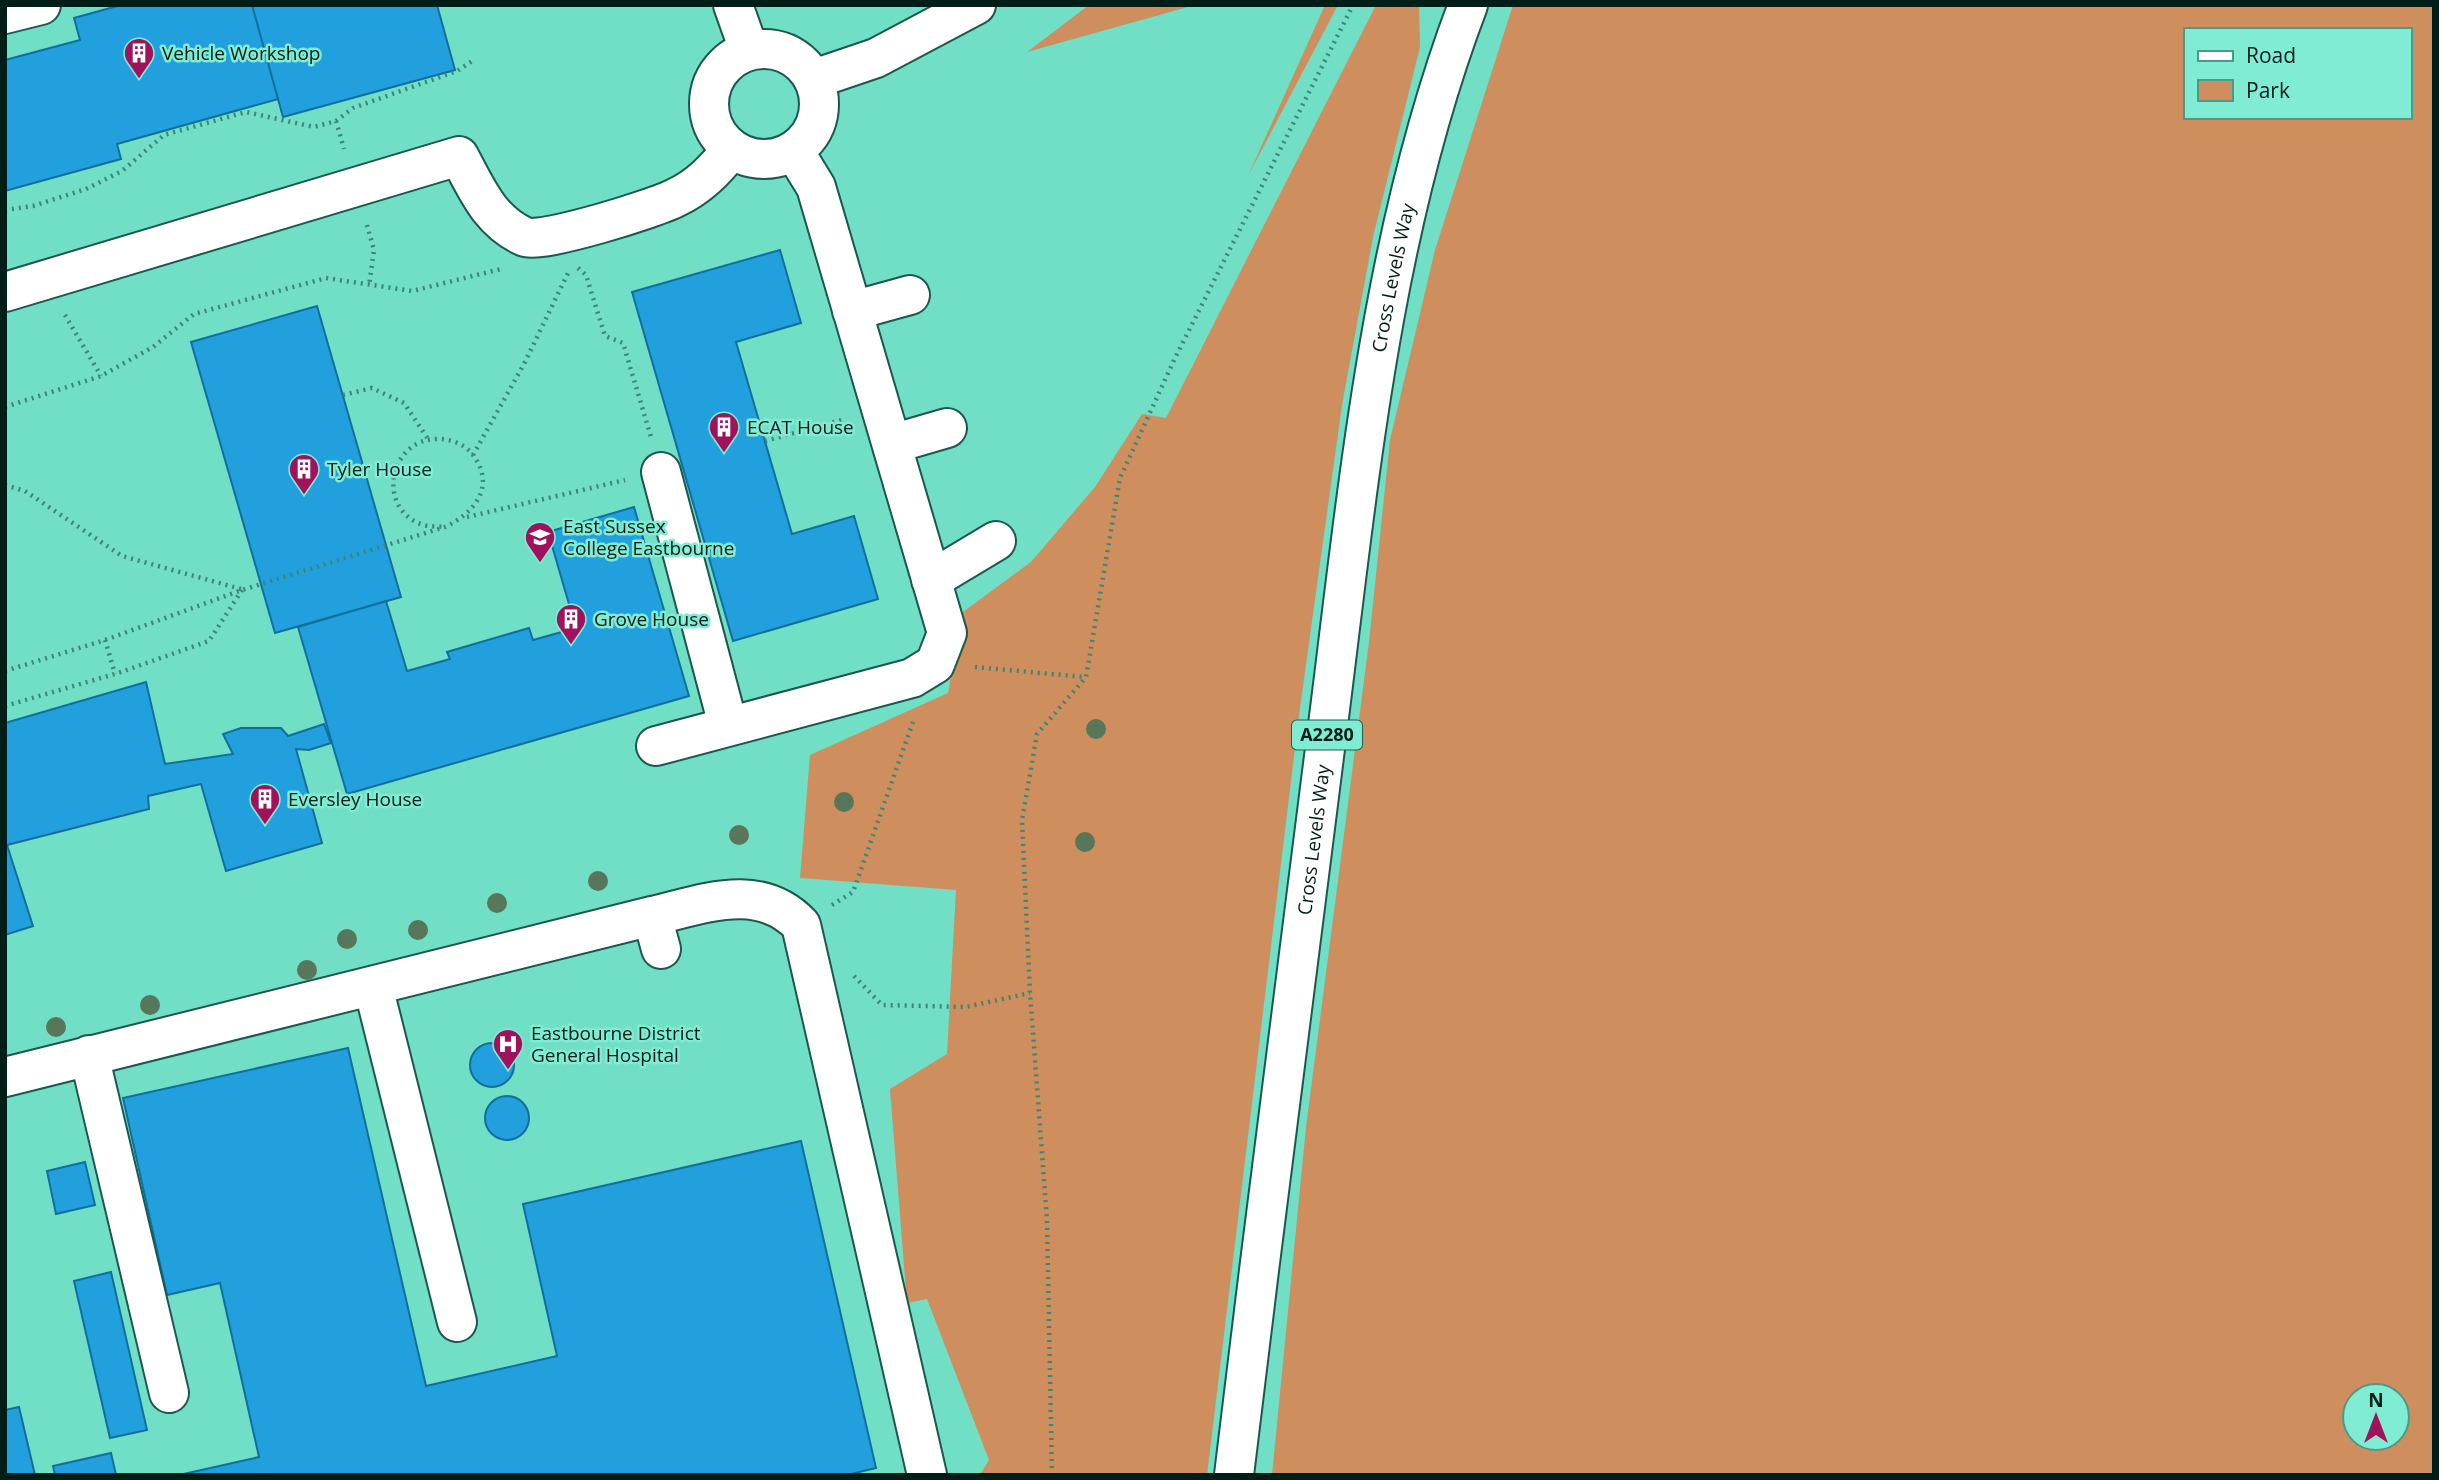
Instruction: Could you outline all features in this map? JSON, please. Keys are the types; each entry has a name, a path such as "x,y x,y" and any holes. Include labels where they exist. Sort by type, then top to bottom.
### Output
{"main road":[{"path":"5,14 41,5"},
{"path":"733,5 749,50"},
{"path":"814,79 876,58 976,5"},
{"name":"Cross Levels Way","path":"1234,1475 1350,552 1378,355 1409,200 1468,5"},
{"path":"768,48 786,53 802,63 814,79 819,94 815,126 794,151 762,159 732,149 719,137 711,121 708,103 711,86 720,70 733,58 749,50 768,48"},
{"path":"5,292 459,156 498,222 529,239 563,234 675,199 710,177 732,149"},
{"path":"656,746 728,724 912,678 935,664 947,633 816,187 794,151"},
{"path":"852,311 910,295"},
{"path":"887,427 947,428"},
{"path":"661,472 728,724"},
{"path":"930,580 996,541"},
{"path":"5,1077 373,986 564,953 656,932 734,898 752,898 788,911 801,925 927,1475"},
{"path":"373,986 457,1322"},
{"path":"89,1055 169,1393"}],"path":[{"path":"1052,1475 1047,1220 1030,993 1022,820 1037,734 1086,677 1120,478 1175,358 1353,5"},
{"path":"5,210 33,206 86,189 122,171 164,135 246,112 314,127 336,121 353,108 457,71 472,61"},
{"path":"5,671 105,640 242,590 445,527 466,517 661,472 623,344 605,336 586,275 573,263 524,364 473,455"},
{"path":"5,407 101,376 153,347 194,314 326,278 412,291 503,268"},
{"path":"50,279 70,328 101,376"},
{"path":"343,395 372,388 404,403 429,439"},
{"path":"765,440 887,427"},
{"path":"445,527 422,524 403,512 393,491 395,467 408,448 429,439 453,440 473,455 482,476 480,499 466,517"},
{"path":"5,485 25,491 122,556 242,590"},
{"path":"5,705 115,674 209,641 242,590"},
{"path":"105,640 115,674"},
{"path":"801,925 853,892 935,664 1086,677"},
{"path":"848,969 882,1004 966,1007 1030,993"}],"green space":[{"path":"1089,5 1195,5 1027,52"},
{"path":"1325,5 1338,5 1248,176"},
{"path":"1376,5 1419,5 1420,47 1373,237 1342,405 1299,715 1207,1475 980,1475 989,1460 927,1299 907,1303 890,1089 947,1054 956,890 800,878 810,755 948,693 963,612 1031,562 1095,487 1142,414 1166,418"},
{"path":"1513,5 2434,5 2434,1475 1272,1475 1306,1127 1369,642 1390,440 1435,250"}],"building":[{"name":"Vehicle Workshop","path":"121,5 252,5 278,99 117,144 121,159 5,191 5,60 80,40 74,18"},
{"path":"252,5 437,5 455,70 283,117"},
{"name":"ECAT House","path":"780,250 801,323 736,342 792,534 854,516 878,599 733,641 632,292"},
{"name":"Tyler House","path":"317,306 401,597 275,633 191,342"},
{"name":"Grove House","path":"634,507 689,696 347,794 298,627 386,601 407,671 450,659 447,652 529,628 533,640 576,628 548,532"},
{"name":"Eversley House","path":"146,682 165,764 233,754 223,734 241,728 281,728 288,736 324,724 331,743 309,750 296,749 322,843 226,871 201,784 148,796 149,809 7,845 33,926 5,935 5,723"},
{"path":"492,1043 507,1050 514,1065 507,1080 492,1087 477,1080 470,1065 477,1050"},
{"path":"348,1048 426,1386 557,1356 523,1204 801,1141 876,1468 847,1475 179,1475 259,1457 220,1283 167,1295 123,1098"},
{"path":"507,1096 522,1103 529,1118 522,1133 507,1140 492,1133 485,1118 492,1103"},
{"path":"85,1162 95,1205 56,1214 47,1171"},
{"path":"111,1272 147,1430 110,1438 74,1281"},
{"path":"19,1407 35,1475 5,1475 5,1410"},
{"path":"111,1453 116,1475 55,1475 53,1466"}],"place":[{"name":"Vehicle Workshop","path":"139,80"},
{"name":"ECAT House","path":"724,454"},
{"name":"Tyler House","path":"304,496"},
{"name":"East Sussex College Eastbourne","path":"540,564"},
{"name":"Grove House","path":"571,646"},
{"name":"Eversley House","path":"265,826"},
{"name":"Eastbourne District General Hospital","path":"508,1071"}]}
